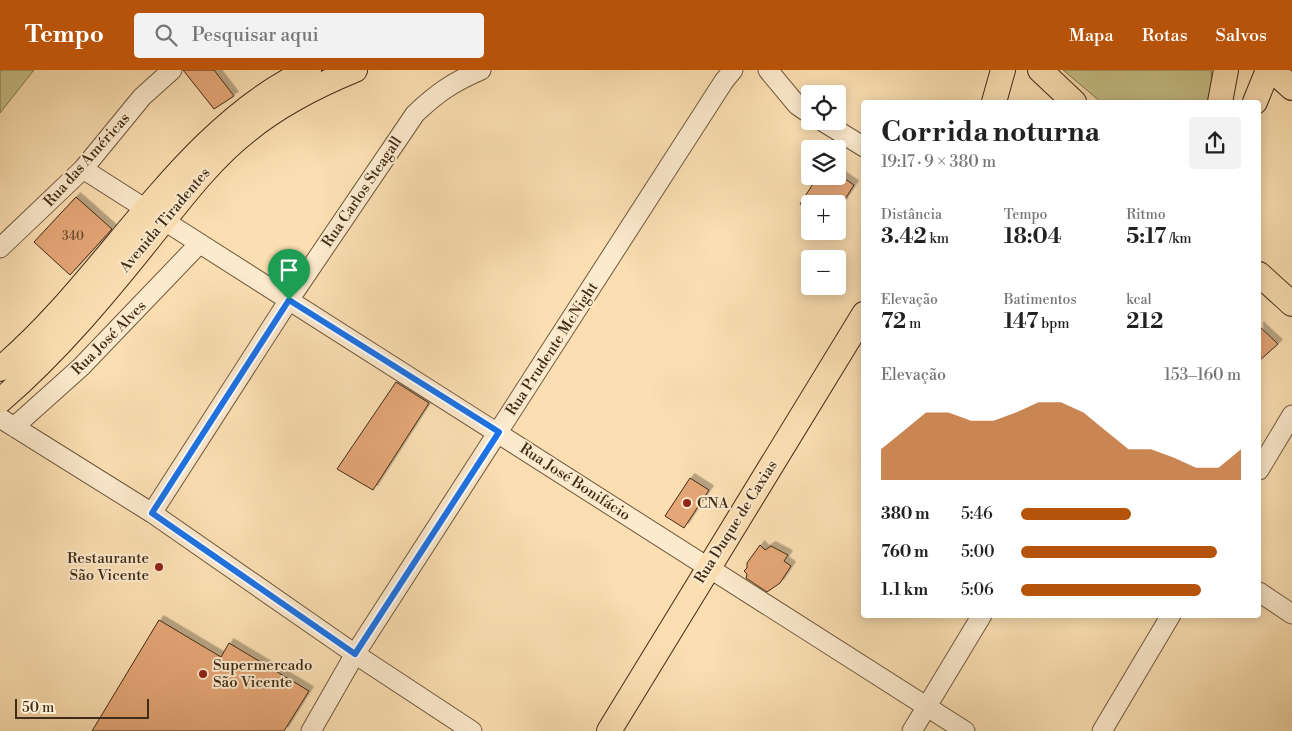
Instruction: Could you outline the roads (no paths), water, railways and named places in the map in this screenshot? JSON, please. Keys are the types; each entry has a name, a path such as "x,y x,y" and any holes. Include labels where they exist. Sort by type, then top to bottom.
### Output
{"main road":[{"name":"Avenida Tiradentes","path":"0,402 25,380 64,339 205,146 234,119 263,96 309,70"},
{"name":"Avenida Tiradentes","path":"0,369 47,325 156,215 246,131 304,92 355,70"},
{"path":"995,100 1004,70"},
{"path":"1040,70 1072,100"},
{"path":"1220,100 1226,70"},
{"path":"1256,100 1268,70"},
{"path":"1272,70 1292,88"},
{"path":"1261,276 1292,304"},
{"name":"Rua Duque de Caxias","path":"609,731 861,319"}],"street":[{"name":"Rua das Américas","path":"0,248 83,169 142,97 172,70"},
{"name":"Rua Carlos Steagall","path":"152,513 289,300 415,114 436,94 457,80 481,70"},
{"name":"Rua Prudente McNight","path":"311,731 355,654 724,80 733,70"},
{"path":"768,70 801,108"},
{"path":"837,130 861,145"},
{"name":"Rua José Bonifácio","path":"83,169 499,432 708,568 965,731"},
{"name":"Rua José Alves","path":"7,422 81,367 199,244"},
{"path":"1261,467 1292,415"},
{"path":"7,422 152,513 355,654 472,731"},
{"path":"1261,593 1292,614"},
{"path":"912,731 980,618"},
{"path":"1102,731 1169,618"}],"place":[{"name":"CNA","path":"687,503"},
{"name":"Restaurante São Vicente","path":"159,567"},
{"name":"Supermercado São Vicente","path":"203,674"}]}
